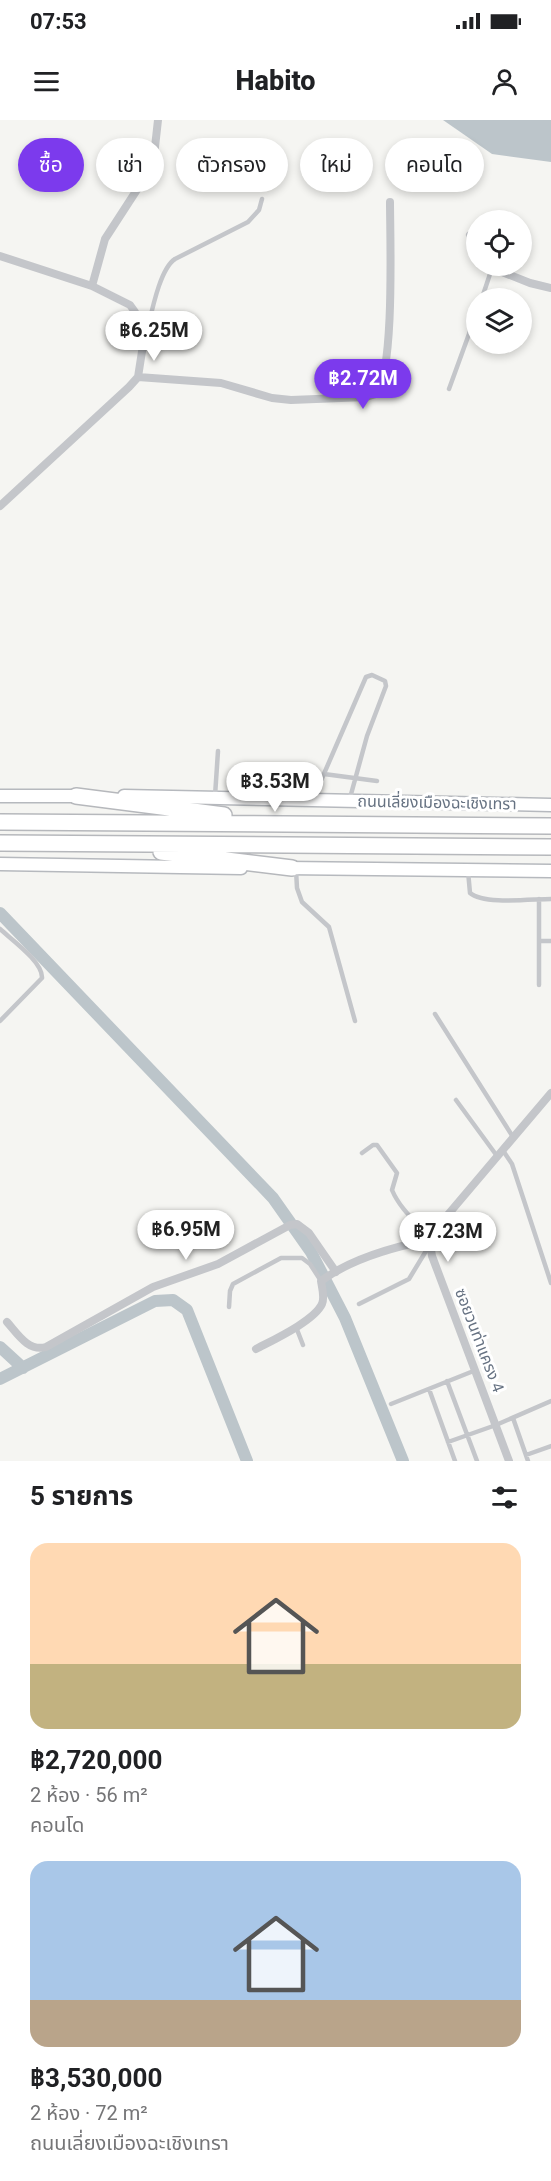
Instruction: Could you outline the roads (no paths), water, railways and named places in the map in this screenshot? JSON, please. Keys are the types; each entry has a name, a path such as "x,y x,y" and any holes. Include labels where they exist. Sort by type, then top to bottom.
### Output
{"highway":[{"path":"76,796 292,824"},
{"name":"ถนนเลี่ยงเมืองฉะเชิงเทรา","path":"0,822 551,826"},
{"path":"0,843 551,847"},
{"path":"84,843 294,868"}],"main road":[{"name":"ถนนเลี่ยงเมืองฉะเชิงเทรา","path":"0,796 215,797 551,805"},
{"path":"0,864 551,871"}],"street":[{"path":"92,286 105,239 153,165 158,120"},
{"path":"138,377 211,382 272,398 291,400 366,397 376,394 382,385 389,321 390,202"},
{"path":"0,256 92,286 125,301 133,308 143,345 138,377 51,461 0,506"},
{"path":"513,276 551,288"},
{"path":"256,1348 296,1327 322,1304 321,1281 336,1272 384,1252 429,1241 500,1152 551,1093"},
{"path":"7,1322 28,1345 38,1349 46,1347 153,1287 218,1264 290,1225 297,1224 309,1233 336,1272"},
{"name":"ซอยวนท่าแครง 4","path":"429,1241 509,1461"}],"lane":[{"path":"143,345 162,278 168,265 175,259 248,222 259,210 262,199"},
{"path":"449,389 466,342"},
{"path":"313,800 366,677 372,675 385,681 386,686 367,736 349,801"},
{"path":"215,797 218,750"},
{"path":"324,774 377,781"},
{"path":"294,868 302,902 329,927 355,1021"},
{"path":"468,870 470,893 475,897 551,899"},
{"path":"539,899 539,985"},
{"path":"0,929 38,964 43,974 42,978 0,1021"},
{"path":"539,941 551,941"},
{"path":"435,1014 513,1137"},
{"path":"456,1100 512,1164 551,1283"},
{"path":"359,1304 409,1279 429,1241 394,1196 392,1190 397,1173 377,1145 373,1145 362,1153"},
{"path":"229,1307 232,1284 280,1258 302,1258 310,1264 321,1281"},
{"path":"296,1327 303,1345"},
{"path":"391,1404 476,1370"},
{"path":"447,1382 477,1461"},
{"path":"429,1389 455,1461"},
{"path":"448,1442 496,1425 551,1401"},
{"path":"513,1418 527,1458 551,1446"}],"waterway":[{"path":"0,913 273,1198 311,1252 345,1318 403,1461"},
{"path":"0,1379 155,1301 173,1300 187,1310 247,1461"},
{"path":"0,1347 23,1368"}]}
